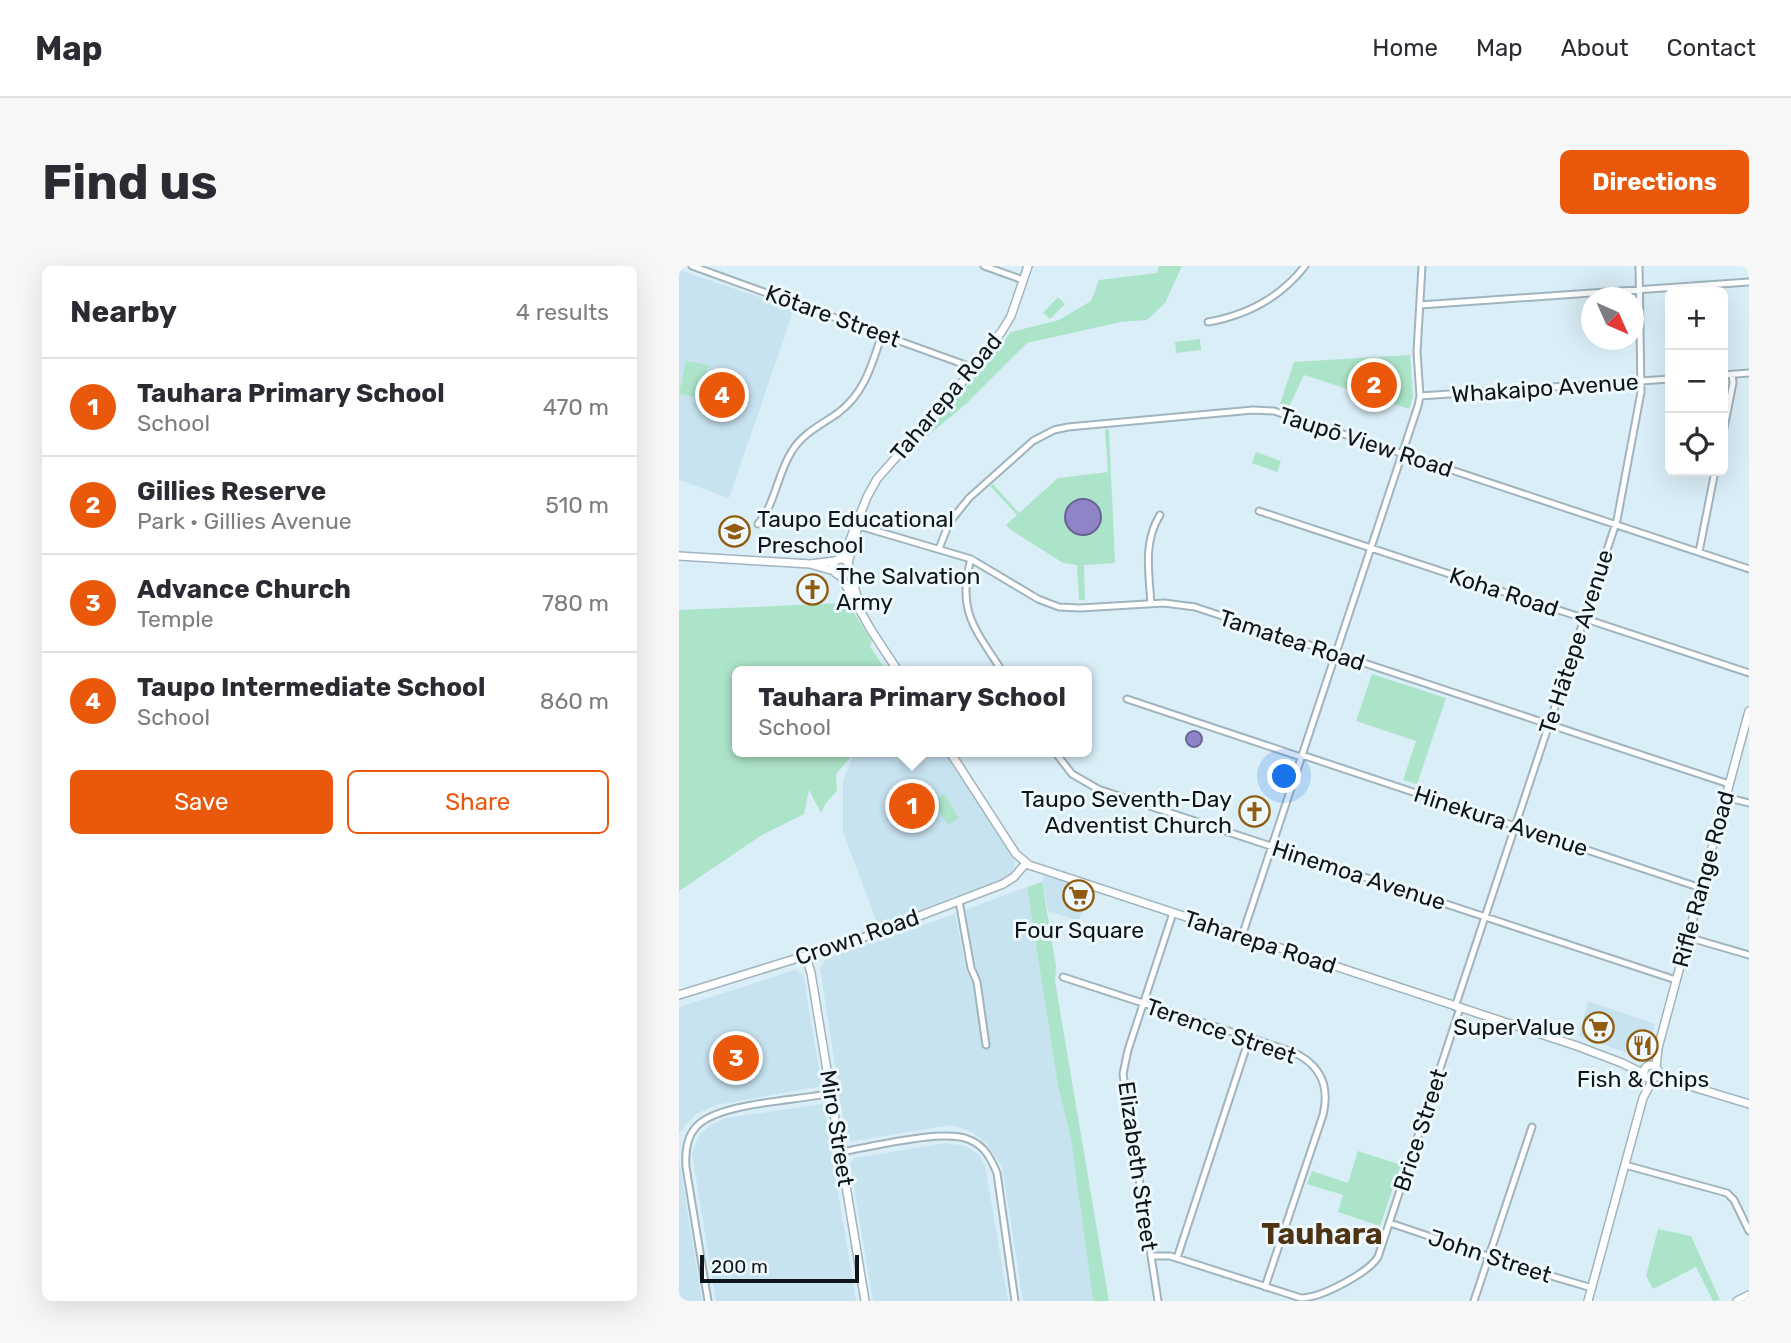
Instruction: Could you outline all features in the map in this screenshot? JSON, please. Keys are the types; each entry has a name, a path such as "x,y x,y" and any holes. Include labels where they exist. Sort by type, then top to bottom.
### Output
{"street":[{"name":"Kōtare Street","path":"692,266 974,368"},
{"path":"984,266 1023,280"},
{"name":"Taharepa Road","path":"843,563 845,574 837,573 867,497 877,480 974,368 1008,323 1028,266"},
{"path":"1207,321 1240,315 1269,301 1305,266"},
{"path":"1242,936 1420,396 1417,352 1423,266"},
{"name":"Te Hātepe Avenue","path":"1639,266 1639,287"},
{"path":"1644,290 1749,282"},
{"path":"1420,305 1581,294"},
{"path":"758,524 767,514 783,467 797,443 815,427 839,412 858,393 870,373 882,334"},
{"name":"Te Hātepe Avenue","path":"1458,1007 1485,917 1616,524 1640,402 1641,350"},
{"path":"1728,374 1749,373"},
{"path":"1727,413 1733,383 1732,374"},
{"name":"Whakaipo Avenue","path":"1420,396 1665,379"},
{"name":"Taupō View Road","path":"939,549 949,523 969,498 1033,440 1054,430 1268,410 1749,569"},
{"path":"1699,552 1714,476"},
{"name":"Koha Road","path":"1259,511 1749,673"},
{"path":"1151,604 1147,551 1150,536 1160,515"},
{"name":"Tamatea Road","path":"856,524 971,559 1038,599 1059,607 1151,604 1195,607 1729,784"},
{"path":"679,556 810,564 843,563 871,630 895,666"},
{"path":"971,559 965,592 968,612 999,666"},
{"path":"810,564 837,573 858,604"},
{"name":"Hinekura Avenue","path":"1127,699 1701,888"},
{"name":"Rifle Range Road","path":"1588,1301 1749,711"},
{"path":"953,757 1016,854 1026,863"},
{"name":"Hinemoa Avenue","path":"1059,757 1072,774 1090,786 1676,980"},
{"path":"1725,797 1749,803"},
{"name":"Taharepa Road","path":"1026,863 1749,1104"},
{"name":"Crown Road","path":"679,995 859,939 959,901 1009,881 1026,863"},
{"path":"959,901 971,968 977,982 986,1045"},
{"name":"Elizabeth Street","path":"1158,1301 1123,1074 1128,1050 1173,913"},
{"path":"1687,937 1749,956"},
{"name":"Miro Street","path":"806,956 865,1301"},
{"name":"Terence Street","path":"1063,977 1293,1052 1308,1060 1323,1079 1327,1096 1323,1115 1265,1287"},
{"name":"Brice Street","path":"1151,1255 1177,1258 1294,1297 1308,1298 1370,1268 1378,1257 1390,1223 1458,1007"},
{"path":"1177,1258 1249,1039"},
{"path":"708,1301 686,1167 687,1145 697,1126 723,1111 831,1093"},
{"path":"1474,1301 1532,1127"},
{"path":"841,1152 949,1135 972,1140 980,1146 988,1154 997,1173 1015,1301"},
{"path":"679,1143 687,1145"},
{"path":"1625,1164 1727,1193 1734,1200 1749,1231"},
{"name":"John Street","path":"1390,1223 1592,1288"},
{"path":"1737,1301 1749,1295"}],"shaded area":[{"path":"679,270 794,309 729,498 679,480"},
{"path":"1083,499 1095,505 1101,517 1095,529 1083,535 1071,529 1065,517 1071,505"},
{"path":"1194,731 1200,733 1200,745 1194,747 1188,745 1186,739 1188,733"},
{"path":"853,757 948,757 1015,862 1013,873 878,925 843,832 843,780"},
{"path":"1044,874 1088,890 1079,921 1048,911 1042,882"},
{"path":"1027,887 1058,1086 1071,1139 1093,1301 1023,1301 1002,1166 987,1144 972,1132 952,1125 853,1141 846,1138 820,968 827,958 955,914 967,972 973,984 984,1046 989,1046 981,981 974,967 965,910"},
{"path":"795,970 803,974 822,1086 716,1105 696,1114 679,1133 679,1007"},
{"path":"1588,1001 1655,1024 1645,1059 1579,1036"},
{"path":"822,1104 856,1301 716,1301 692,1154 698,1137 710,1125 726,1118"},
{"path":"946,1143 966,1146 979,1155 985,1165 1008,1301 873,1301 850,1163 854,1158"},
{"path":"679,1159 702,1301 679,1301"}],"green space":[{"path":"1159,266 1182,266 1165,303 1147,320 1121,322 1027,343 966,404 926,437 924,435 1011,332 1059,320 1091,301 1099,280 1157,273"},
{"path":"1058,297 1065,304 1050,319 1043,313"},
{"path":"1200,339 1201,350 1176,353 1175,342"},
{"path":"1410,355 1413,397 1409,409 1304,375 1289,407 1280,404 1294,362"},
{"path":"686,361 708,365 701,398 679,394"},
{"path":"1109,429 1115,563 1084,565 1085,600 1079,600 1077,565 1063,563 1011,530 1006,525 1017,515 990,486 993,484 1019,513 1058,478 1108,472 1105,430"},
{"path":"1256,452 1281,461 1277,472 1252,463"},
{"path":"848,603 872,642 870,647 883,666 732,666 732,757 851,757 836,774 837,791 821,813 809,790 804,814 762,835 679,891 679,610"},
{"path":"1372,674 1446,698 1417,784 1403,780 1416,741 1356,721"},
{"path":"944,794 959,818 948,825 932,801"},
{"path":"1042,882 1056,966 1055,981 1109,1301 1093,1301 1071,1139 1058,1086 1027,887"},
{"path":"1358,1151 1401,1165 1380,1226 1338,1212 1343,1195 1307,1184 1312,1171 1348,1183"},
{"path":"1658,1229 1691,1236 1720,1300 1713,1301 1696,1267 1653,1289 1646,1276"}],"place":[{"name":"Gillies Reserve","path":"1374,385"},
{"name":"Taupo Intermediate School","path":"722,395"},
{"name":"Taupo Educational Preschool","path":"734,532"},
{"name":"The Salvation Army","path":"813,589"},
{"name":"Tauhara Primary School","path":"912,806"},
{"name":"Taupo Seventh-Day Adventist Church","path":"1255,812"},
{"name":"Four Square","path":"1079,896"},
{"name":"SuperValue","path":"1598,1027"},
{"name":"Fish & Chips","path":"1643,1045"},
{"name":"Advance Church","path":"736,1058"}],"district":[{"name":"Tauhara","path":"1322,1234"}]}
